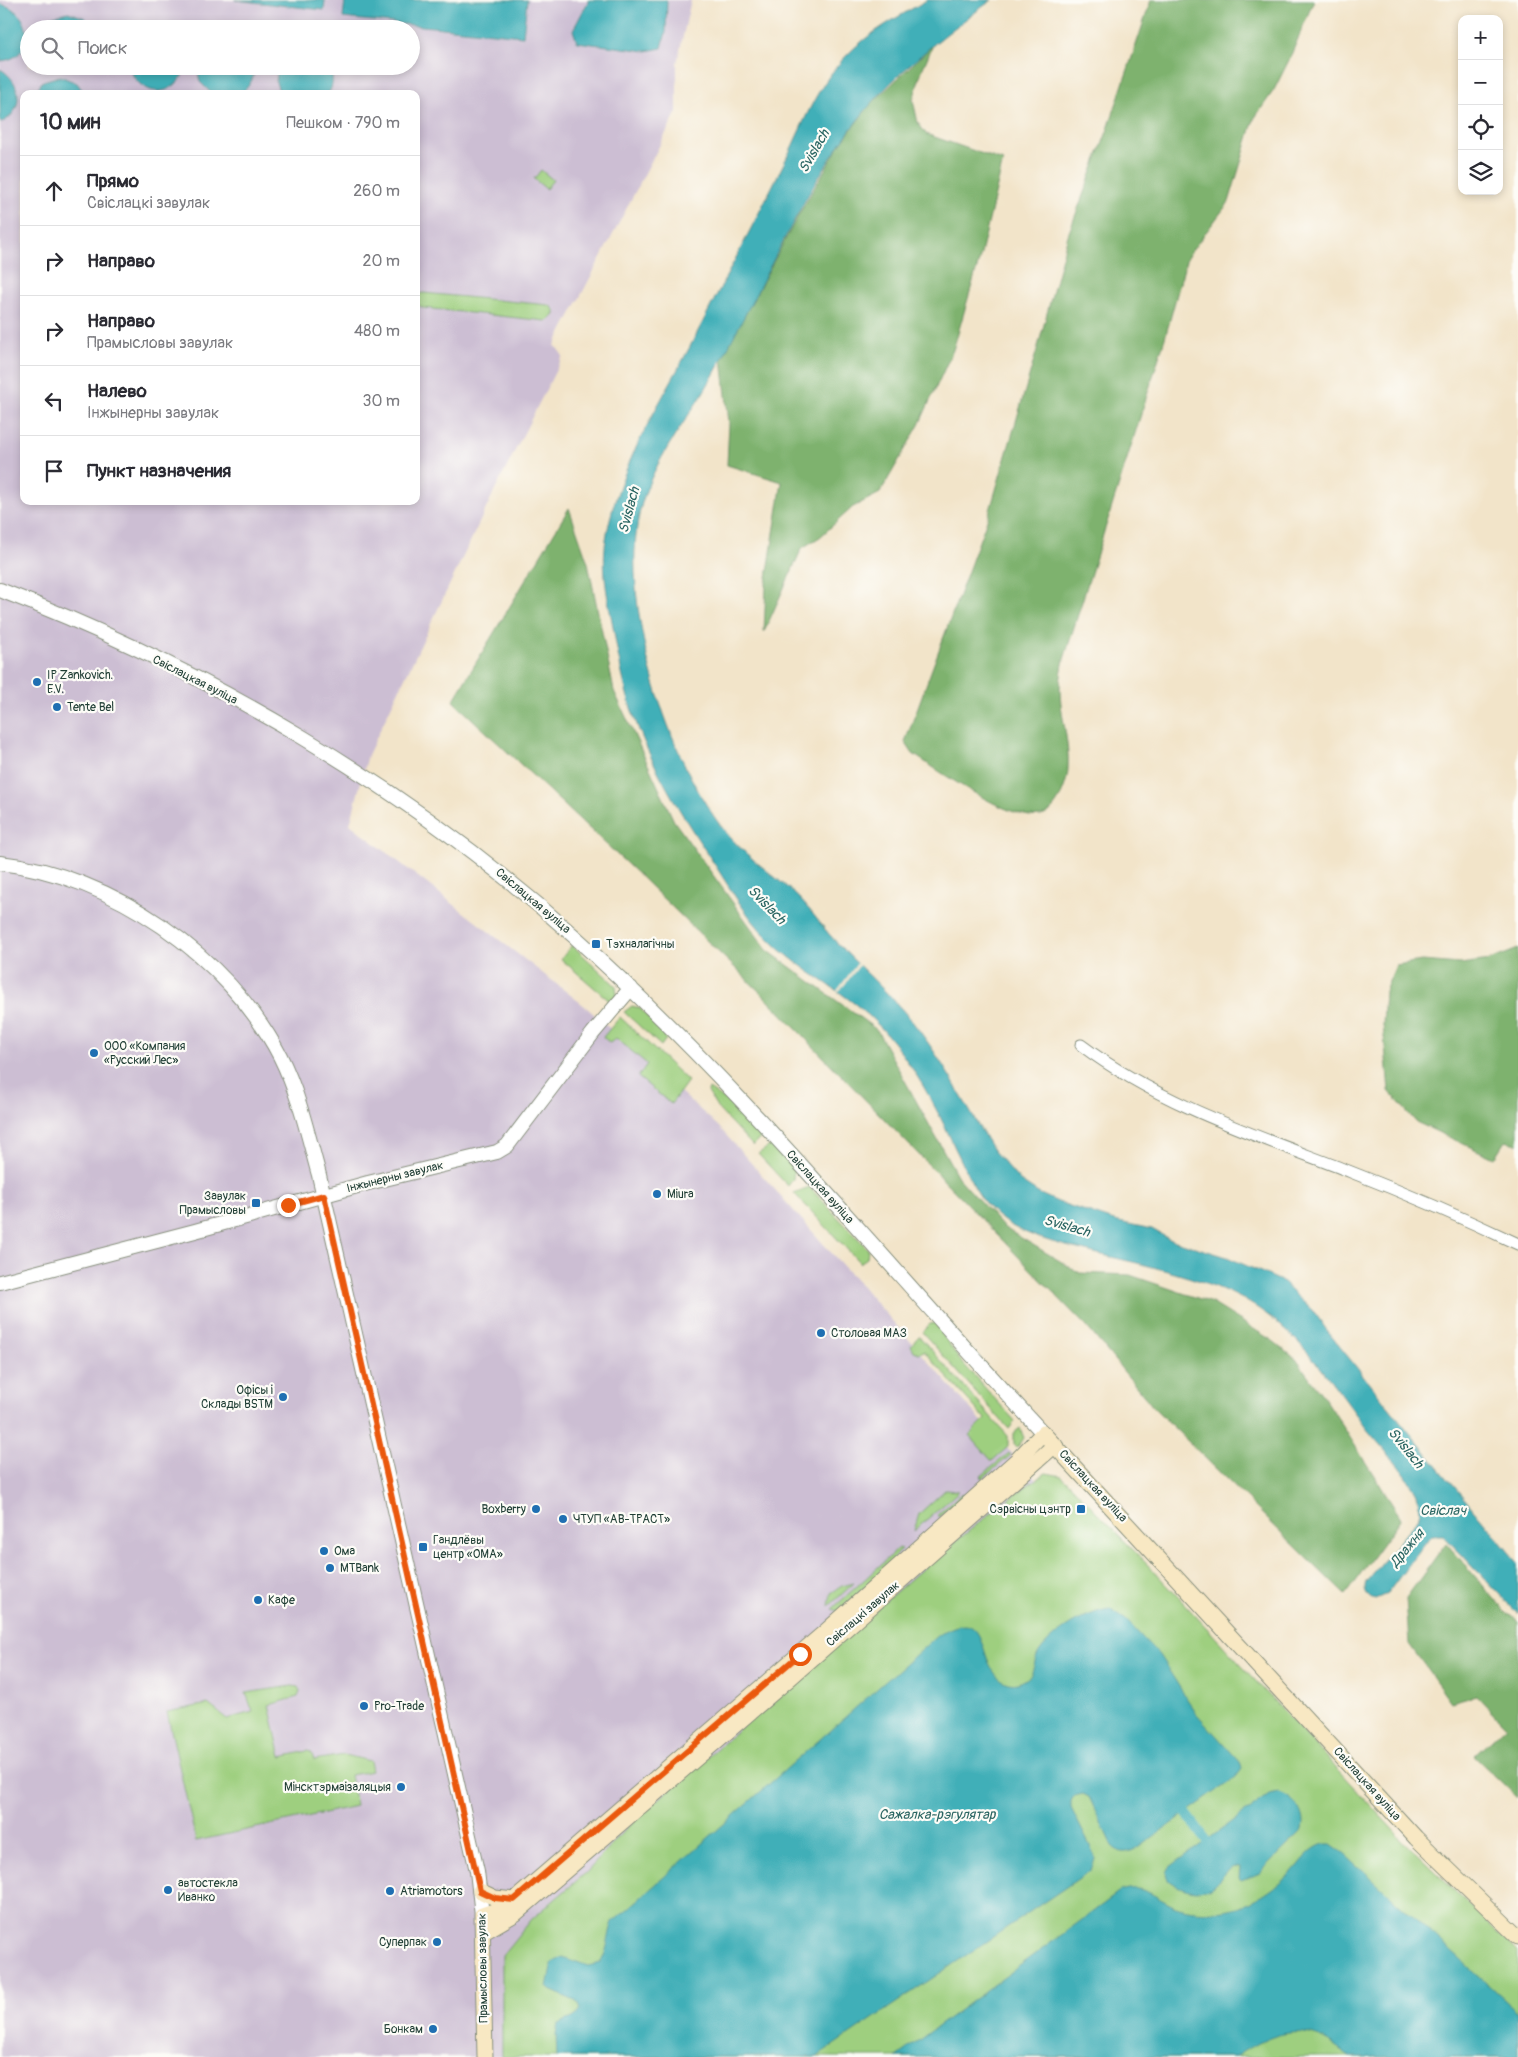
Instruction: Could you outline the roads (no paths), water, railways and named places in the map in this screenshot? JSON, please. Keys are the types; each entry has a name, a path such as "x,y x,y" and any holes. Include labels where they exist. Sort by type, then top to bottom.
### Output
{"main road":[{"name":"Свіслацкая вуліца","path":"1043,1432 1416,1838 1518,1937"},
{"name":"Свіслацкі завулак","path":"482,1915 505,1907 514,1900 825,1632 1020,1458 1043,1432"},
{"name":"Свіслацкі завулак","path":"484,1932 515,1914 790,1678 1055,1445"},
{"path":"480,1891 495,1898 514,1900"},
{"name":"Прамысловы завулак","path":"482,1915 484,1932 485,2057"}],"street":[{"name":"Свіслацкая вуліца","path":"0,590 107,634 225,694 372,780 487,863 572,934 631,988 714,1071 1043,1432"},
{"name":"Прамысловы завулак","path":"0,862 15,864 76,882 118,900 161,925 212,967 254,1015 280,1056 298,1100 324,1195 480,1891 482,1915"},
{"name":"Інжынерны завулак","path":"0,1282 324,1195 485,1156 508,1146 592,1034 631,988"},
{"path":"1081,1045 1105,1063 1142,1085 1186,1107 1417,1198 1518,1244"}],"water":[{"path":"235,0 325,0 324,10"},
{"path":"345,0 527,0 523,36 420,26 420,20 343,18"},
{"path":"589,0 667,0 666,32 662,48 646,51 577,42 573,30"},
{"path":"927,0 992,0 954,28 900,74 853,126 805,201 714,374 670,443 647,487 635,541 636,584 642,630 653,678 668,725 686,768 707,806 730,837 798,897 834,939 907,1015 942,1063 993,1150 1020,1181 1038,1193 1058,1202 1114,1221 1152,1229 1169,1239 1227,1257 1281,1281 1315,1313 1328,1332 1409,1432 1518,1563 1518,1614 1443,1535 1432,1535 1428,1539 1387,1594 1375,1599 1368,1595 1365,1590 1366,1582 1418,1519 1420,1511 1417,1494 1412,1484 1315,1361 1272,1319 1256,1307 1230,1293 1174,1273 1052,1242 1017,1229 995,1214 975,1188 932,1101 894,1043 856,1004 780,950 759,929 746,912 679,809 657,770 631,708 622,675 608,599 604,555 613,506 622,480 644,431 696,335 790,152 810,109 825,83 834,69 855,47 884,25"},
{"path":"0,4 12,8 22,20 20,20 20,52 12,58 0,61"},
{"path":"68,12 86,20 48,20 51,17"},
{"path":"0,69 13,81 17,88 18,96 14,112 0,123"},
{"path":"133,75 182,75 175,85 167,90 149,89 141,85"},
{"path":"199,75 254,75 245,90 208,90 200,82"},
{"path":"277,75 332,75 330,90 279,90 276,82"},
{"path":"60,76 77,83 82,90 36,90 43,81"},
{"name":"Сажалка-рэгулятар","path":"1110,1609 1126,1620 1159,1655 1196,1713 1240,1762 1242,1769 1236,1777 1139,1847 1125,1852 1119,1851 1112,1846 1089,1797 1083,1794 1074,1796 1071,1801 1071,1808 1094,1854 1095,1859 1091,1870 817,2057 557,2057 556,2035 558,2024 575,2017 580,2010 577,2002 547,1987 552,1963 563,1957 588,1966 600,1963 605,1954 613,1922 938,1635 956,1626 968,1626 976,1631 989,1664 996,1675 1006,1682 1016,1683 1022,1682 1030,1676 1038,1654 1051,1639 1081,1619"},
{"path":"1279,1793 1285,1795 1299,1808 1303,1826 1301,1832 1260,1873 1241,1880 1239,1878 1240,1868 1233,1867 1213,1886 1202,1891 1190,1890 1168,1880 1167,1872 1170,1867 1269,1795"},
{"path":"1324,1844 1331,1844 1341,1851 1518,2012 1518,2057 1350,2057 1336,2045 1322,2038 1294,2033 1266,2040 1236,2057 896,2057 1121,1891 1129,1889 1142,1890 1174,1906 1192,1911 1234,1908 1252,1901 1278,1885 1310,1852"}],"waterway":[{"path":"1186,1813 1207,1841"}],"place":[{"name":"IP Zankovich. E.V.","path":"37,682"},
{"name":"Tente Bel","path":"57,707"},
{"name":"Тэхналагічны","path":"596,944"},
{"name":"ООО «Компания «Русский Лес»","path":"94,1053"},
{"name":"Miura","path":"657,1194"},
{"name":"Завулак Прамысловы","path":"256,1203"},
{"name":"Столовая МАЗ","path":"821,1333"},
{"name":"Офісы і Склады BSTM","path":"283,1397"},
{"name":"Boxberry","path":"536,1509"},
{"name":"Сэрвісны цэнтр","path":"1081,1509"},
{"name":"ЧТУП «АВ-ТРАСТ»","path":"563,1519"},
{"name":"Гандлёвы центр «ОМА»","path":"423,1547"},
{"name":"Ома","path":"324,1551"},
{"name":"MTBank","path":"330,1568"},
{"name":"Кафе","path":"258,1600"},
{"name":"Pro-Trade","path":"364,1706"},
{"name":"Мінсктэрмаізаляцыя","path":"401,1787"},
{"name":"автостекла Иванко","path":"168,1890"},
{"name":"Atriamotors","path":"390,1891"},
{"name":"Суперпак","path":"437,1942"},
{"name":"Бонкам","path":"433,2029"}],"water label":[{"name":"Svislach","path":"814,151"},
{"name":"Svislach","path":"629,510"},
{"name":"Svislach","path":"767,905"},
{"name":"Svislach","path":"1067,1226"},
{"name":"Svislach","path":"1406,1448"},
{"name":"Свіслач","path":"1443,1510"},
{"name":"Дражня","path":"1407,1548"}]}
